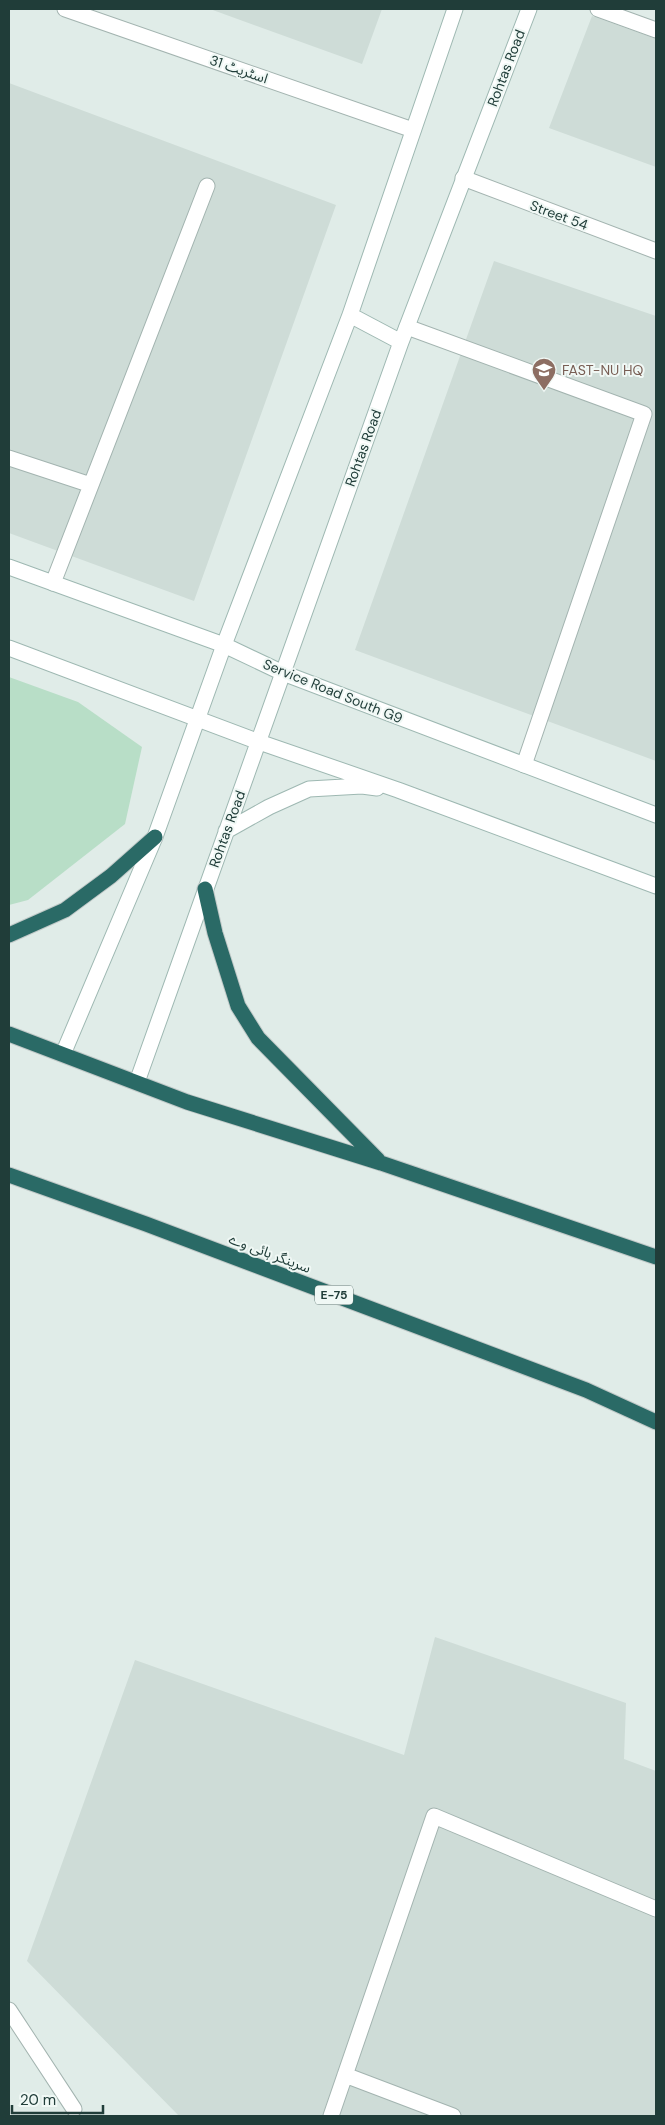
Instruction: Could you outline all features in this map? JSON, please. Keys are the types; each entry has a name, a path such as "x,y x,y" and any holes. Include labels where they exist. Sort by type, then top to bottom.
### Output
{"highway":[{"path":"9,935 66,910 111,876 155,837"},
{"path":"205,889 215,933 238,1006 258,1038 381,1163"},
{"path":"9,1034 187,1102 381,1163 656,1256"},
{"name":"سرینگر ہائی وے","path":"9,1175 146,1224 577,1386 656,1422"}],"main road":[{"name":"اسٹریٹ 31","path":"65,9 412,130"},
{"path":"63,1054 155,837 224,645 350,315 455,9"},
{"name":"Rohtas Road","path":"137,1082 401,342 529,9"},
{"path":"598,9 656,30"},
{"name":"Street 54","path":"463,178 656,251"},
{"path":"53,583 207,186"},
{"path":"350,315 401,342"},
{"path":"407,327 644,414 524,765"},
{"path":"9,458 91,485"},
{"name":"Service Road South G9","path":"9,567 224,645 283,673 656,815"},
{"path":"9,648 259,742 398,790 656,886"},
{"path":"226,831 269,807 309,789 362,786 398,790"},
{"path":"330,2116 434,1816 656,1909"},
{"path":"9,2010 74,2109"},
{"path":"345,2075 453,2116"}],"shaded area":[{"path":"210,9 382,9 362,64"},
{"path":"592,16 656,39 656,167 549,128"},
{"path":"9,83 336,205 194,601 9,533"},
{"path":"494,261 656,316 656,761 355,650"},
{"path":"435,1637 626,1703 624,1759 656,1771 656,2116 179,2116 27,1961 135,1660 404,1755"}],"green space":[{"path":"9,677 78,702 142,747 125,824 28,900 9,905"}],"place":[{"name":"FAST-NU HQ","path":"544,391"}]}
